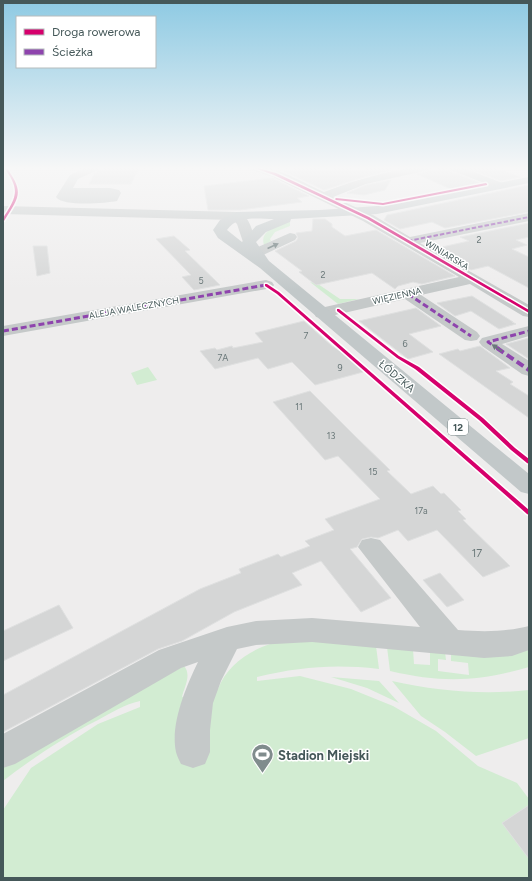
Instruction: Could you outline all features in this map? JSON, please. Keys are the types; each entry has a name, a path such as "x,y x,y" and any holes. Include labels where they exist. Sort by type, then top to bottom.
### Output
{"main road":[{"path":"223,235 220,230 222,225 237,216 300,215 356,212 385,208"},
{"path":"257,253 257,232 266,226 300,215"},
{"name":"ŁÓDZKA","path":"223,235 257,253 322,313 529,486"}],"street":[{"name":"WINIARSKA","path":"347,208 408,241 529,312"},
{"path":"3,210 237,216 243,222 257,253 291,235 300,215"},
{"path":"165,215 199,224 223,235"},
{"path":"408,241 529,217"},
{"name":"WIĘZIENNA","path":"322,313 472,279"},
{"name":"ALEJA WALECZNYCH","path":"3,330 266,285"},
{"path":"408,294 471,336"},
{"path":"529,331 488,342 529,370"},
{"path":"371,547 450,642"},
{"path":"3,752 170,659 227,639 256,633 312,630 484,645 512,643 529,638"},
{"path":"194,752 193,728 196,704 203,684 227,639"}],"green space":[{"path":"290,222 290,226 275,232 270,239 271,241 264,245 263,240 267,232"},
{"path":"310,282 318,284 340,299 359,299 338,304"},
{"path":"148,367 157,380 137,385 131,373"},
{"name":"Stadion Miejski","path":"307,641 376,646 379,669 363,667 317,667 257,677 257,681 300,676 351,689 393,706 436,731 478,766 517,783 529,799 529,878 3,878 3,810 31,768 98,724 140,707 140,701 118,709 73,733 37,756 3,781 3,764 184,666 187,673 187,681 182,697 218,689 226,674 232,667 246,656 262,647 279,642"},
{"path":"387,647 413,649 414,664 430,665 430,651 445,652 446,660 438,659 438,671 469,675 468,663 451,661 451,652 529,647 529,667 493,676 476,678 426,678 390,671"},
{"path":"331,677 379,681 399,703 367,688"},
{"path":"392,681 443,690 495,692 529,690 529,738 476,756 421,716"}],"building":[{"path":"208,208 255,208 240,210 208,210"},
{"path":"420,208 529,208 529,212 445,228 432,222 400,229 384,220 387,215"},
{"path":"313,219 325,219 332,224 332,227 345,236 376,230 455,276 422,284 413,282 398,286 395,289 372,273 316,285 299,272 302,271 275,251 296,241 298,238 296,233 312,231"},
{"path":"529,223 529,237 516,240 527,245 512,249 529,257 529,288 488,266 471,270 433,249 469,241 460,237"},
{"path":"174,236 190,250 185,251 220,285 194,290 182,277 191,275 156,239"},
{"path":"33,246 47,246 50,273 37,276"},
{"path":"472,296 516,324 499,329 471,311 455,316 437,303"},
{"path":"416,308 441,326 409,334 433,352 408,359 359,321"},
{"path":"304,321 332,346 342,352 363,372 315,385 292,362 268,369 258,358 215,369 200,351 215,348 217,350 232,346 233,348 263,342 255,333"},
{"path":"529,338 529,359 506,344"},
{"path":"480,346 510,368 496,371 513,382 510,384 529,396 529,418 439,354 458,349 460,351"},
{"path":"310,391 390,470 387,471 411,494 433,486 441,494 444,493 461,510 458,511 466,519 463,520 510,566 483,577 437,530 408,541 398,530 378,538 371,537 362,539 357,547 350,549 391,598 361,612 321,561 292,573 302,585 234,612 182,641 158,649 3,732 3,695 200,589 241,573 239,569 278,554 281,557 310,546 305,541 334,530 325,519 380,499 338,456 325,460 273,402"},
{"path":"440,573 464,600 447,607 423,580"},
{"path":"59,605 73,628 3,661 3,631"},
{"path":"529,805 529,859 502,823"}],"marked path":[{"path":"408,241 529,217"},
{"path":"3,331 266,285 269,287"},
{"path":"408,294 471,336"},
{"path":"529,331 488,342 529,370"}],"cycle path":[{"path":"3,220 11,208"},
{"path":"347,208 368,218 529,312"},
{"path":"266,285 278,293 529,513"},
{"path":"338,310 398,357 417,368 481,419 529,462"}],"place":[{"name":"Stadion Miejski","path":"262,774"}]}
